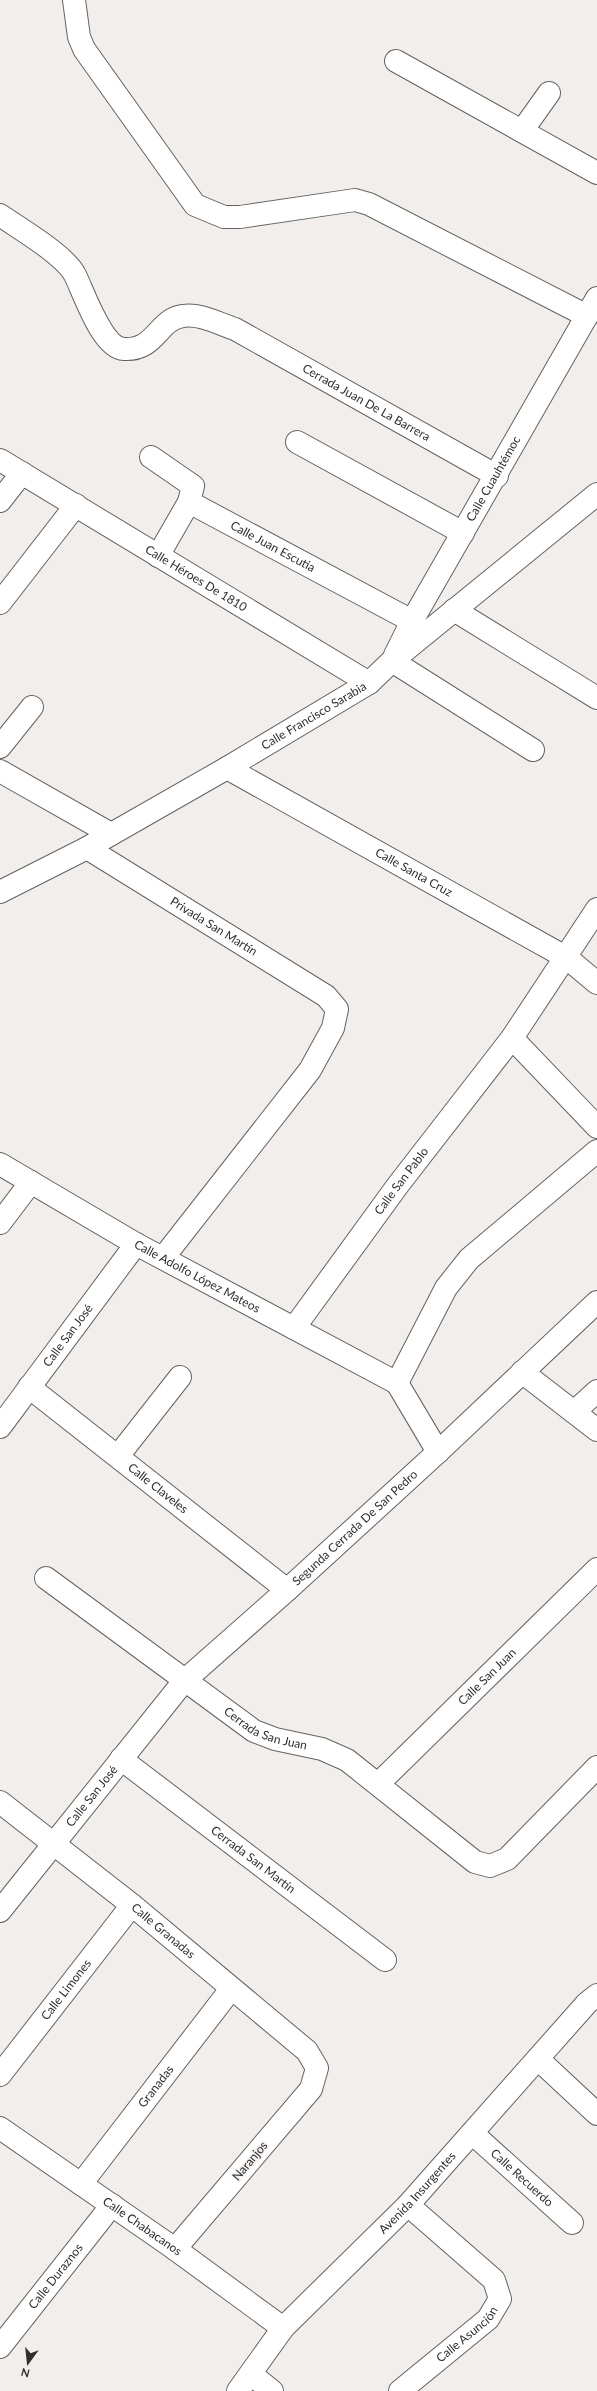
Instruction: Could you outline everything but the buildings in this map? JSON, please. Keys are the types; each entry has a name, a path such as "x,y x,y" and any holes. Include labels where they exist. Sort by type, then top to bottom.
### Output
{"street":[{"path":"74,0 79,37 84,49 195,204 209,212 229,217 354,200 369,204 592,307"},
{"path":"396,61 597,173"},
{"path":"522,131 549,93"},
{"name":"Cerrada Juan De La Barrera","path":"0,215 64,260 75,274 100,327 109,340 123,349 140,348 150,343 169,323 181,316 196,316 235,329 497,476"},
{"name":"Calle Cuauhtémoc","path":"392,661 412,620 497,476 592,307"},
{"path":"297,442 463,533"},
{"path":"151,457 193,486 189,502 158,556"},
{"name":"Calle Héroes De 1810","path":"0,460 76,504 158,556 369,683"},
{"path":"0,501 22,473"},
{"name":"Calle Francisco Sarabia","path":"0,892 87,848 227,768 369,683 392,661 597,494"},
{"name":"Calle Juan Escutia","path":"189,502 412,620"},
{"path":"0,603 76,504"},
{"path":"454,610 597,698"},
{"path":"392,661 534,750"},
{"path":"0,747 32,707"},
{"name":"Calle Santa Cruz","path":"227,768 567,958 597,983"},
{"path":"0,771 111,834"},
{"name":"Privada San Martín","path":"87,848 326,996 337,1009 333,1028 310,1070 163,1258"},
{"name":"Calle San Pablo","path":"294,1328 398,1185 512,1038 567,958 597,909"},
{"path":"512,1038 597,1127"},
{"path":"438,1452 397,1383 446,1288 455,1274 469,1259 597,1151"},
{"name":"Calle Adolfo López Mateos","path":"0,1164 136,1244 397,1383"},
{"path":"0,1223 31,1182"},
{"name":"Calle San José","path":"0,1427 136,1244"},
{"name":"Segunda Cerrada De San Pedro","path":"184,1681 288,1590 438,1452 597,1302"},
{"path":"522,1372 597,1430"},
{"path":"118,1456 180,1377"},
{"name":"Calle Claveles","path":"29,1387 288,1590"},
{"path":"574,1412 597,1391"},
{"name":"Calle San Juan","path":"378,1784 597,1569"},
{"name":"Cerrada San Juan","path":"46,1578 184,1681 254,1731 275,1739 322,1749 347,1760 475,1862 490,1866 507,1859 597,1767"},
{"name":"Calle San José","path":"0,1911 184,1681"},
{"name":"Cerrada San Martín","path":"121,1759 385,1960"},
{"name":"Calle Granadas","path":"0,1802 132,1905 308,2051 317,2068"},
{"name":"Calle Limones","path":"0,2075 132,1905"},
{"name":"Granadas","path":"81,2184 231,1988"},
{"name":"Avenida Insurgentes","path":"245,2383 283,2328 408,2205 587,2003 597,1995"},
{"path":"538,2059 597,2114"},
{"name":"Naranjos","path":"175,2249 311,2089 317,2068"},
{"name":"Calle Chabacanos","path":"0,2128 175,2249 283,2328"},
{"name":"Calle Recuerdo","path":"472,2133 572,2223"},
{"name":"Calle Duraznos","path":"0,2347 112,2205"},
{"name":"Calle Asunción","path":"400,2391 488,2319 500,2299 494,2280 408,2205"},
{"path":"245,2383 272,2391"}]}
